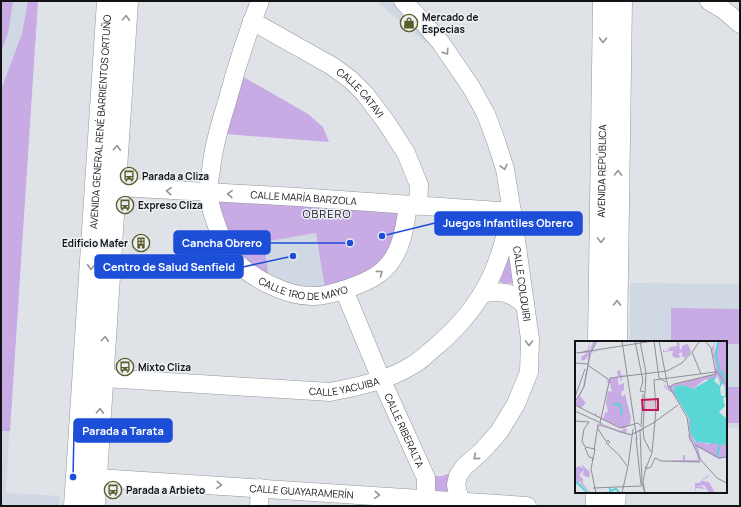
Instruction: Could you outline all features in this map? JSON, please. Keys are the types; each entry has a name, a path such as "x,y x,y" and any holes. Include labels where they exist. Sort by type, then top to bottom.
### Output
{"main road":[{"name":"AVENIDA GENERAL RENÉ BARRIENTOS ORTUÑO","path":"94,506 87,477 105,186 108,1"},
{"name":"AVENIDA GENERAL RENÉ BARRIENTOS ORTUÑO","path":"105,186 127,1"},
{"name":"AVENIDA REPÚBLICA","path":"599,341 604,1"},
{"name":"AVENIDA REPÚBLICA","path":"616,341 621,1"},
{"name":"AVENIDA GENERAL RENÉ BARRIENTOS ORTUÑO","path":"75,506 87,477"},
{"path":"597,493 597,506"},
{"path":"614,506 615,493"}],"street":[{"name":"CALLE 1RO DE MAYO","path":"260,1 234,77 219,129 212,159 208,193 217,225 226,248 235,261 280,289 298,295 314,296 331,294 344,290 367,281 386,269 392,260 402,238 413,206"},
{"name":"CALLE COLQUIRI","path":"403,1 424,23 440,43 471,87 486,114 505,169 530,339 529,372 516,404 500,432 464,467 458,476 456,485 460,501"},
{"path":"709,1 724,10 740,24"},
{"name":"CALLE CATAVI","path":"252,21 332,66 351,80 365,94 386,122 406,153 419,185 413,206"},
{"name":"CALLE MARÍA BARZOLA","path":"105,186 297,197 512,212"},
{"name":"CALLE YACUIBA","path":"93,378 330,392 356,387 381,379 411,366 447,338 464,320 482,293 498,261 512,212"},
{"name":"CALLE RIBERALTA","path":"344,290 381,379 426,478 426,502"},
{"path":"482,293 496,291 514,295 525,304"},
{"name":"CALLE GUAYARAMERÍN","path":"87,477 260,488 426,502 460,501 527,506"},
{"path":"259,506 260,488"}],"shaded area":[{"path":"1,1 38,1 12,377 6,493 60,496 59,506 1,506"},
{"path":"1,1 13,1 8,33 1,52"},
{"path":"28,1 38,1 10,431 1,431 1,90 22,34"},
{"name":"Mercado de Especias","path":"376,1 392,1 430,37 426,43"},
{"path":"240,75 308,114 323,127 329,142 225,134"},
{"path":"217,201 398,209 394,246 373,272 325,289 316,233 264,242 268,273 266,277 239,257 231,244"},
{"path":"317,233 324,286 316,287 294,285 268,273 263,242"},
{"path":"508,241 514,283 504,284 499,281"},
{"path":"630,283 740,284 740,428 727,428 727,341 630,341"},
{"path":"671,308 740,309 740,344 727,344 727,341 671,341"},
{"path":"727,387 740,387 740,423 727,423"},
{"path":"429,472 440,476 452,472 454,494 433,495"}],"place":[{"name":"Mercado de Especias","path":"409,23"},
{"name":"Parada a Cliza","path":"129,176"},
{"name":"Expreso Cliza","path":"125,205"},
{"name":"Juegos Infantiles Obrero","path":"382,236"},
{"name":"Edificio Mafer","path":"141,243"},
{"name":"Cancha Obrero","path":"350,243"},
{"name":"Centro de Salud Senfield","path":"293,256"},
{"name":"Mixto Cliza","path":"125,367"},
{"name":"Parada a Tarata","path":"73,477"},
{"name":"Parada a Arbieto","path":"113,490"}],"district":[{"name":"OBRERO","path":"327,214"}]}
